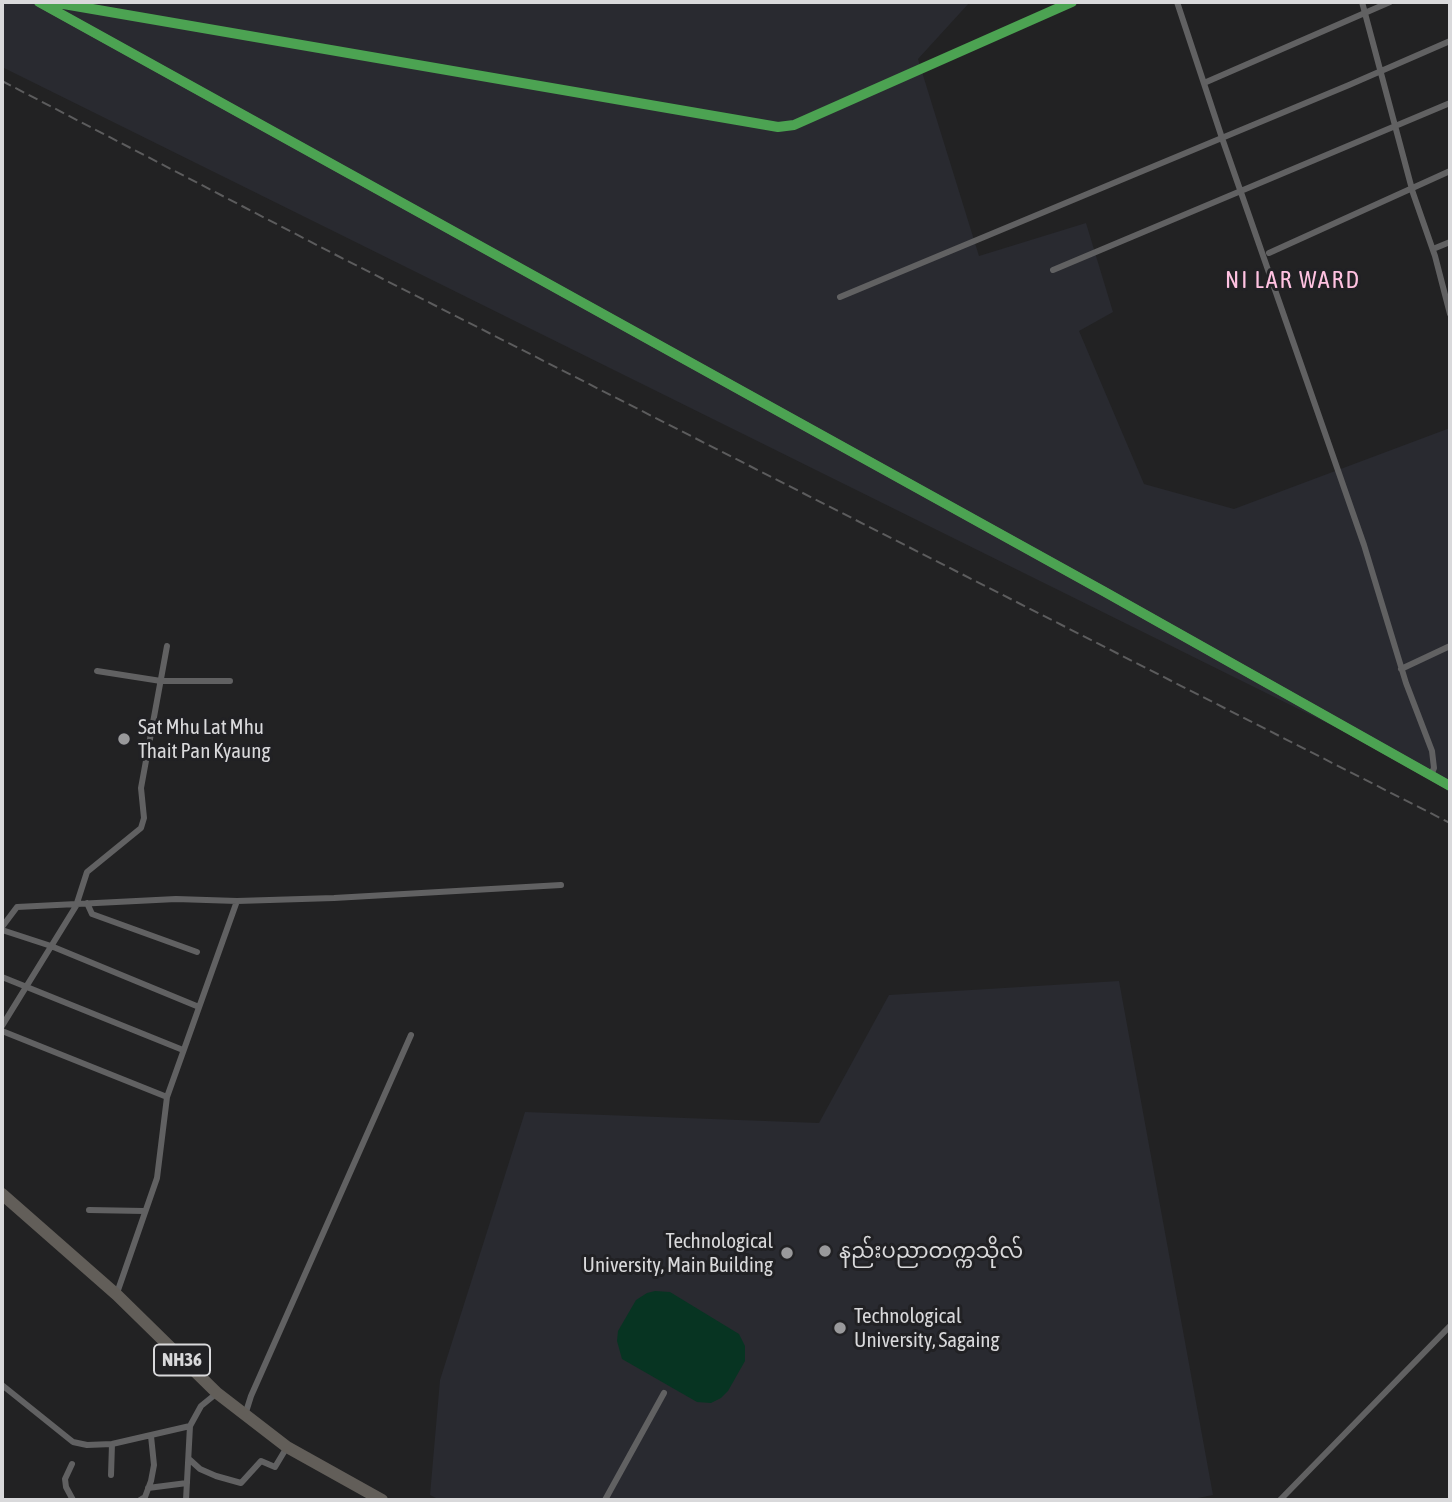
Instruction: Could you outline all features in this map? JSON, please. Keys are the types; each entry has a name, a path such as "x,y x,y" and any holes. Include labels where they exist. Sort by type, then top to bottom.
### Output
{"highway":[{"name":"NH36","path":"2,1194 117,1295 217,1393 287,1447 382,1500"}],"street":[{"path":"40,2 1450,786"},
{"path":"52,2 778,127 794,125 1072,2"},
{"path":"1177,2 1364,545 1401,669 1432,751 1434,768 1431,775"},
{"path":"1362,2 1412,187 1450,310"},
{"path":"1204,83 1364,11 1390,2"},
{"path":"840,297 1450,41"},
{"path":"1053,270 1450,103"},
{"path":"1269,253 1450,171"},
{"path":"1433,249 1450,242"},
{"path":"167,646 141,788 144,818 141,828 87,872 76,906 2,1029 167,1097"},
{"path":"1401,669 1450,646"},
{"path":"97,671 161,681 230,681"},
{"path":"199,1007 2,928 17,907 176,899 237,901 561,885"},
{"path":"117,1295 157,1178 167,1097 237,901"},
{"path":"87,903 92,914 197,952"},
{"path":"2,977 183,1050"},
{"path":"245,1415 251,1396 411,1035"},
{"path":"89,1210 144,1211"},
{"path":"1280,1500 1450,1326"},
{"path":"2,1385 73,1441 87,1446 112,1444 190,1426"},
{"path":"186,1500 190,1426 201,1406 217,1393"},
{"path":"605,1500 664,1393"},
{"path":"140,1500 145,1497 152,1481 154,1465 151,1436"},
{"path":"111,1475 112,1444"},
{"path":"189,1460 208,1473 241,1483 261,1461 275,1467 287,1447"},
{"path":"72,1464 65,1479 73,1500"},
{"path":"148,1488 187,1483"}],"shaded area":[{"path":"2,2 970,2 918,59 979,256 1086,223 1113,312 1079,331 1144,484 1234,509 1450,428 1450,784 2,67"},
{"name":"နည်းပညာတက္ကသိုလ်","path":"1119,981 1213,1495 1188,1500 440,1500 430,1495 440,1380 525,1112 819,1123 889,995"}],"green space":[{"path":"655,1291 670,1292 739,1334 745,1346 745,1361 721,1398 711,1403 697,1402 622,1359 617,1341 618,1331 636,1300"}],"railway":[{"path":"2,81 336,255 1450,823"}],"cycle path":[{"path":"39,2 1450,786"},
{"path":"52,2 778,127 794,125 1072,2"}],"place":[{"name":"Sat Mhu Lat Mhu Thait Pan Kyaung","path":"124,739"},
{"name":"နည်းပညာတက္ကသိုလ်","path":"825,1251"},
{"name":"Technological University, Main Building","path":"787,1253"},
{"name":"Technological University, Sagaing","path":"840,1328"}],"district":[{"name":"NI LAR WARD","path":"1293,280"}]}
